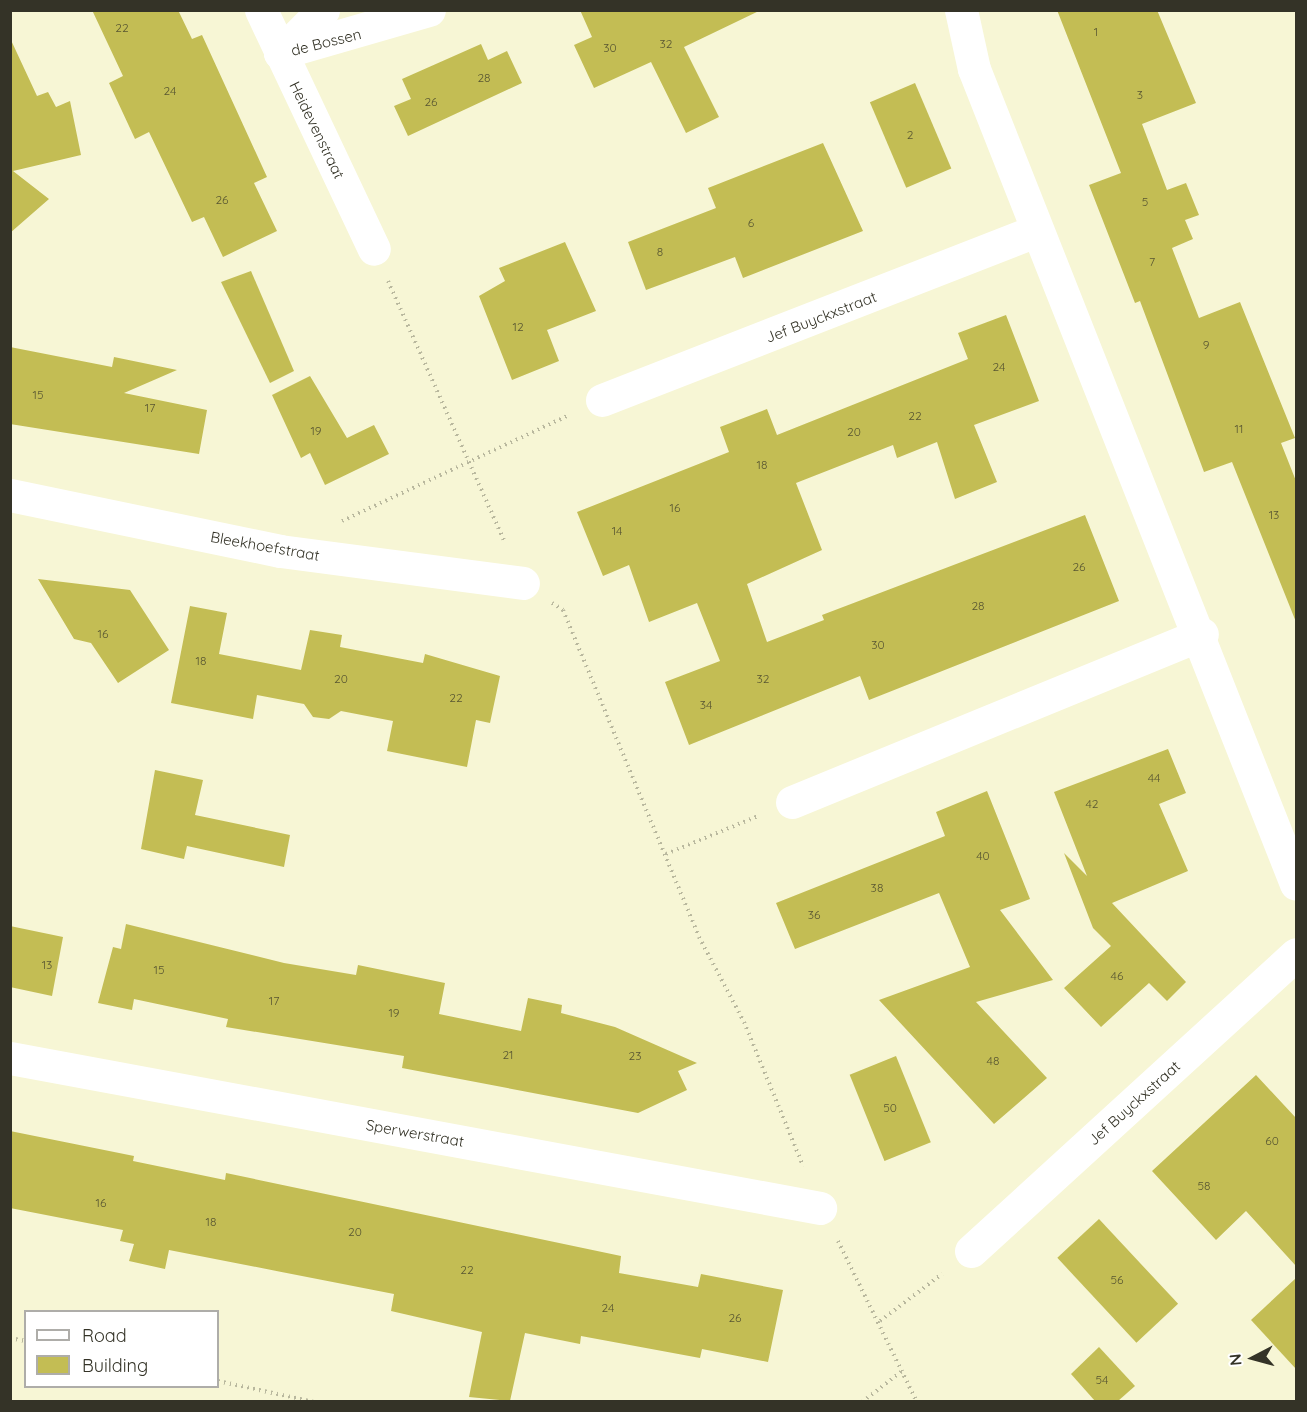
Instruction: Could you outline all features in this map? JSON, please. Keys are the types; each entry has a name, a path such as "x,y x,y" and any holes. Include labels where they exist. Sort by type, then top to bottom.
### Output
{"street":[{"name":"Heidevenstraat","path":"261,10 374,249"},
{"name":"de Bossen","path":"280,53 323,10"},
{"name":"de Bossen","path":"280,53 429,10"},
{"path":"961,10 974,69 1037,230 1202,634 1296,884"},
{"name":"Jef Buyckxstraat","path":"602,400 1037,230"},
{"name":"Bleekhoefstraat","path":"10,495 280,551 523,583"},
{"path":"792,802 1202,634"},
{"name":"Jef Buyckxstraat","path":"971,1251 1296,954"},
{"name":"Sperwerstraat","path":"10,1058 820,1208"}],"path":[{"path":"374,249 470,459 523,583 563,610 699,938 744,1022 820,1208 880,1321 917,1401"},
{"path":"333,525 470,459 602,400"},
{"path":"666,854 792,802"},
{"path":"880,1321 971,1251"},
{"path":"862,1401 902,1371"},
{"path":"219,1381 314,1401"}],"building":[{"path":"92,10 178,10 192,39 202,35 267,177 254,183 277,231 223,257 204,217 192,222 149,132 135,139 109,83 123,76"},
{"path":"580,10 761,10 684,47 719,117 686,133 651,62 594,88 574,45 592,37"},
{"path":"1057,10 1157,10 1196,103 1142,124 1167,190 1186,183 1199,215 1185,220 1193,239 1172,248 1199,318 1240,302 1295,438 1281,443 1296,481 1296,622 1232,462 1204,472 1140,301 1135,303 1089,185 1121,173"},
{"path":"10,38 37,96 48,92 56,107 70,101 81,155 13,171 49,199 10,233"},
{"path":"481,44 488,60 507,51 522,83 408,136 394,106 411,99 402,79"},
{"path":"915,83 951,169 906,188 870,102"},
{"path":"823,143 863,231 743,278 735,257 646,290 628,242 716,208 708,188"},
{"path":"565,242 596,311 547,330 559,361 512,380 479,296 505,281 499,268"},
{"path":"251,271 294,371 270,383 221,282"},
{"path":"1006,315 1039,401 974,425 997,482 955,499 937,442 897,458 893,445 796,483 822,550 747,584 767,642 824,620 822,615 1085,515 1119,601 869,700 860,676 689,745 665,682 720,661 697,603 649,622 629,565 603,576 577,512 729,452 720,427 767,409 777,435 968,359 958,333"},
{"path":"10,347 112,367 114,357 177,370 124,393 207,410 199,454 10,424"},
{"path":"310,376 347,438 374,425 389,454 325,485 310,453 301,458 272,395"},
{"path":"38,579 130,590 169,650 118,683 91,643 74,639"},
{"path":"190,606 227,613 219,654 301,670 310,630 342,635 340,647 423,663 425,654 500,676 490,723 476,720 467,767 387,751 393,721 341,711 329,719 313,717 304,704 257,695 253,719 171,703"},
{"path":"1168,749 1186,793 1159,804 1188,871 1112,903 1186,982 1167,1001 1149,983 1101,1027 1064,988 1111,946 1093,928 1064,853 1087,876 1054,792"},
{"path":"155,770 203,780 195,815 290,835 284,867 187,846 184,859 141,849"},
{"path":"987,791 1030,899 1000,910 1053,980 976,1002 1047,1078 994,1124 879,1000 970,967 939,893 795,949 776,903 945,836 936,812"},
{"path":"126,924 284,963 356,975 358,965 445,983 439,1014 521,1031 528,998 562,1005 561,1013 615,1027 697,1063 678,1071 687,1090 638,1113 402,1068 404,1056 226,1027 228,1019 134,999 132,1010 98,1003 113,947 121,949"},
{"path":"10,926 63,937 52,996 10,987"},
{"path":"896,1056 931,1142 884,1161 850,1075"},
{"path":"1256,1075 1296,1118 1296,1266 1246,1211 1216,1240 1152,1171"},
{"path":"10,1131 134,1156 133,1161 225,1180 226,1173 621,1256 619,1273 698,1287 701,1274 783,1290 768,1362 702,1349 700,1358 581,1336 580,1344 525,1333 510,1401 469,1397 482,1332 391,1311 394,1294 169,1250 165,1269 129,1261 134,1244 120,1241 123,1230 10,1208"},
{"path":"1099,1219 1178,1304 1136,1343 1057,1258"},
{"path":"1296,1278 1296,1369 1251,1320"},
{"path":"1099,1347 1135,1386 1118,1401 1095,1401 1071,1374"}]}
